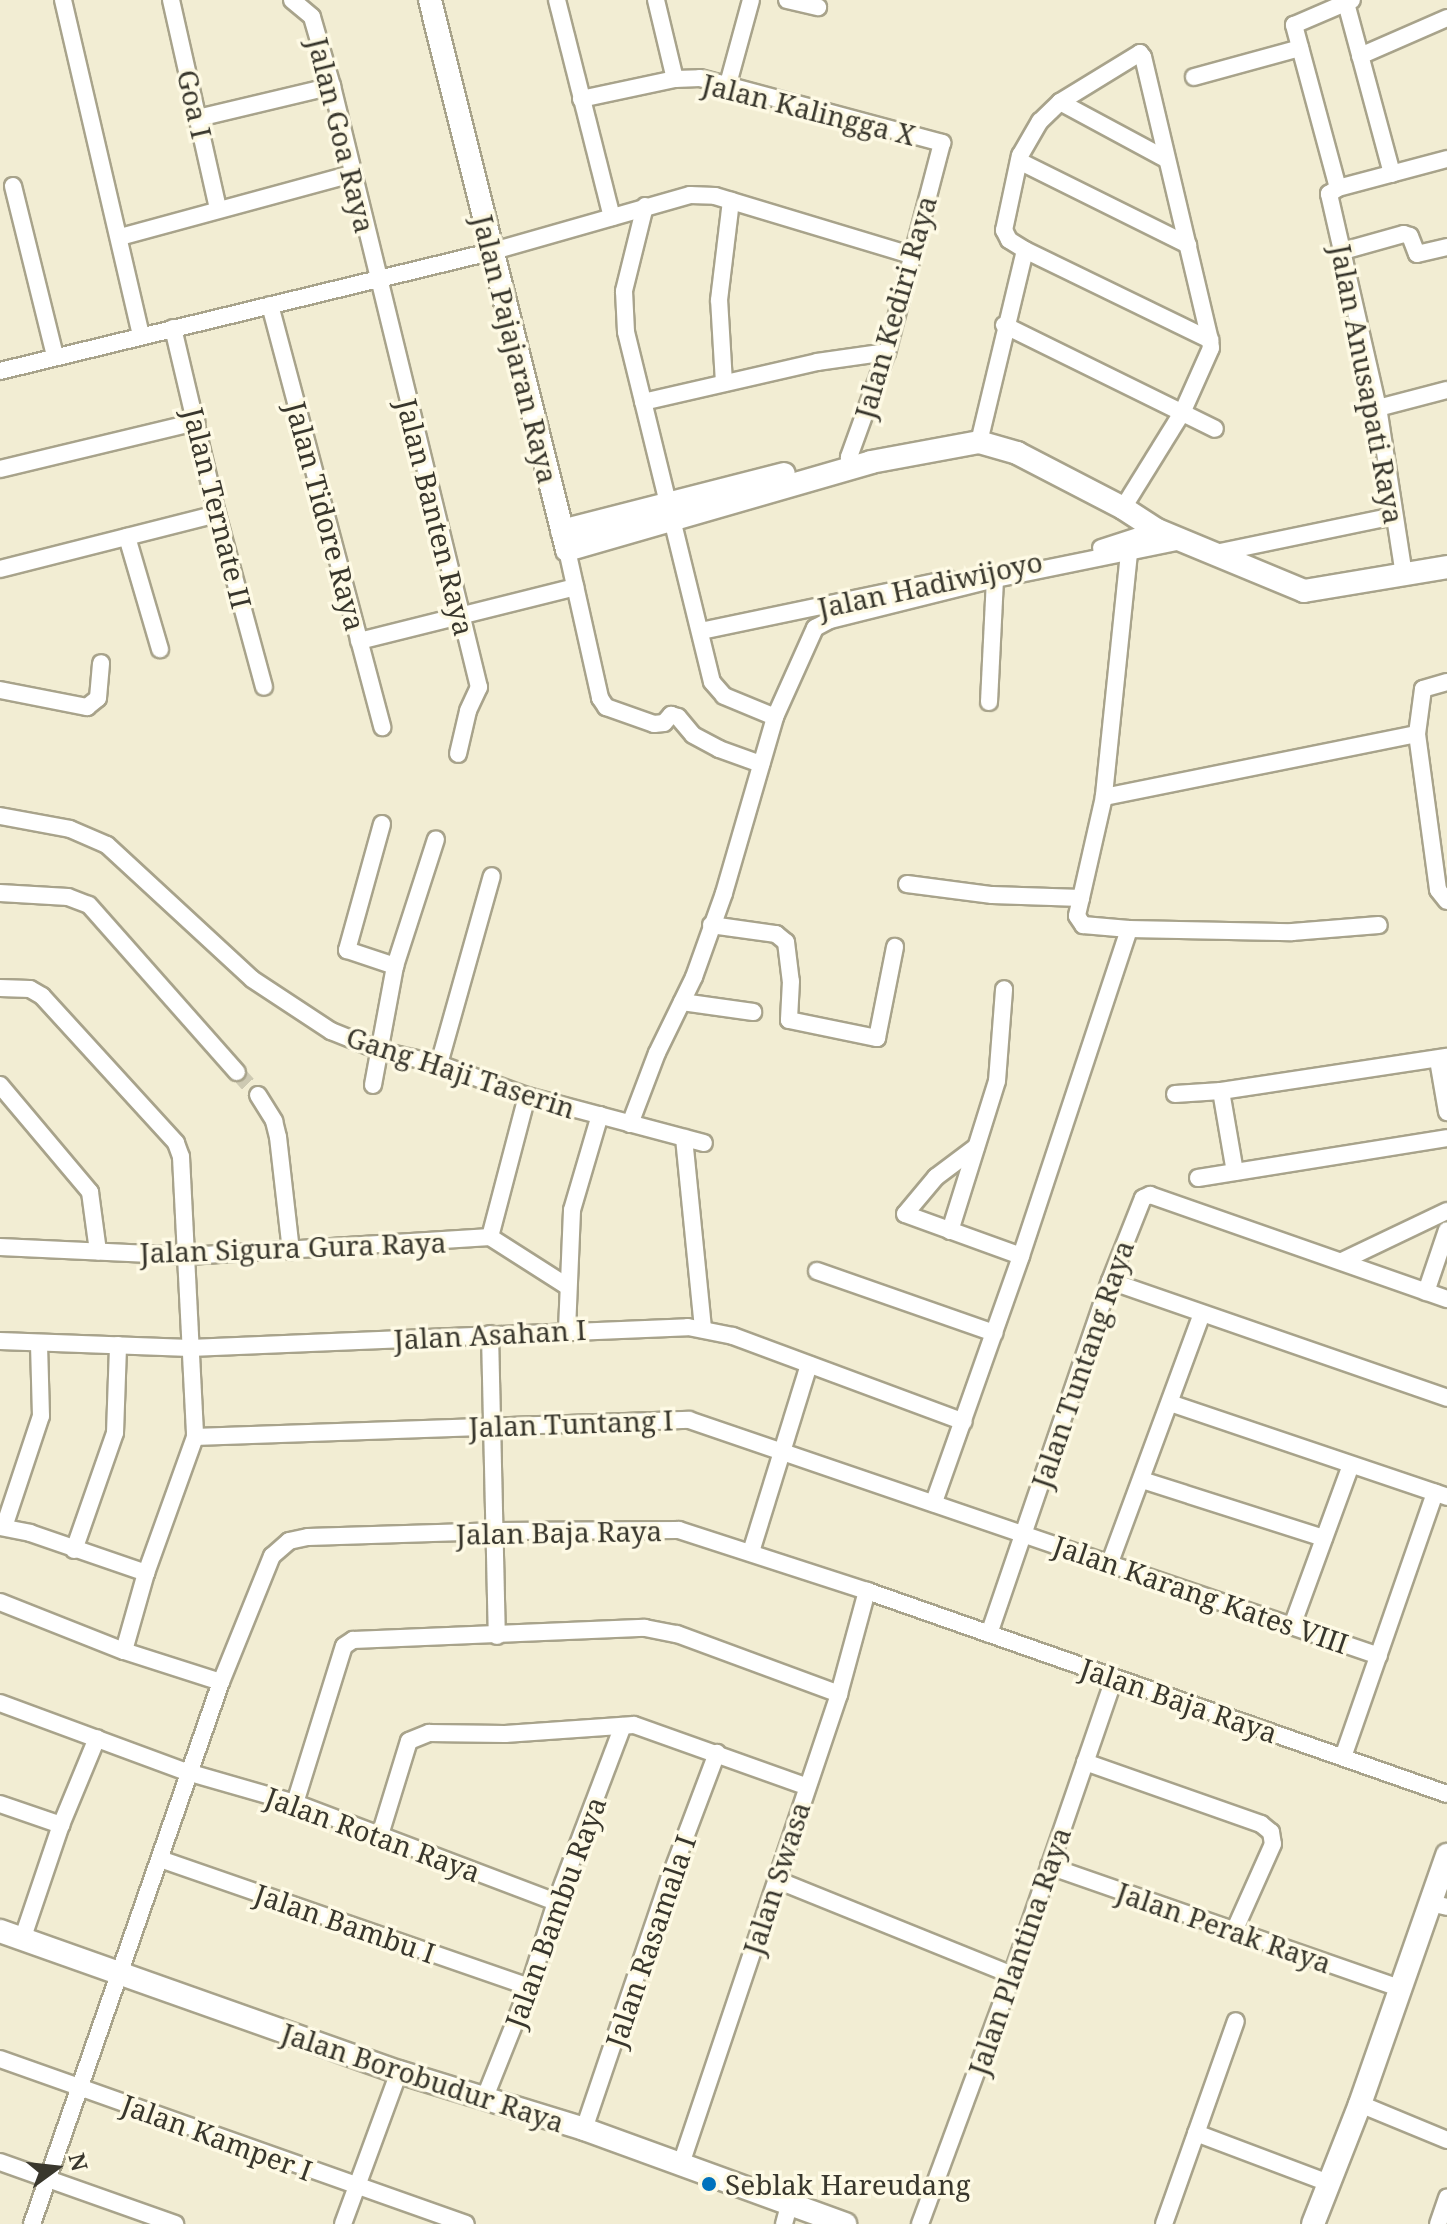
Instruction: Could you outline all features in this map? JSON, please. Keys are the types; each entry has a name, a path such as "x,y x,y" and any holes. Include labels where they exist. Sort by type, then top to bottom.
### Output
{"street":[{"path":"63,0 141,334"},
{"name":"Goa I","path":"171,0 218,208"},
{"name":"Jalan Goa Raya","path":"292,0 312,17 332,86 377,279"},
{"name":"Jalan Pajajaran Raya","path":"430,0 600,698 606,707 654,724 664,723 671,715 678,717 693,735 719,749 761,764"},
{"path":"557,0 612,217"},
{"path":"656,0 675,79"},
{"path":"728,84 751,0"},
{"path":"787,0 818,7"},
{"path":"1194,77 1300,48 1294,25 1297,21 1349,1 1360,56 1392,174"},
{"path":"1360,56 1447,18"},
{"name":"Jalan Anusapati Raya","path":"1300,48 1334,191 1343,251 1378,408 1404,575"},
{"path":"1123,508 1182,413 1209,356 1210,340 1140,53 1060,102 1040,121 1019,161 1004,220 1006,235 1025,250 1210,340"},
{"name":"Jalan Kalingga X","path":"581,99 675,79 700,78 942,143"},
{"path":"198,118 332,86"},
{"path":"1060,102 1166,159"},
{"name":"Jalan Kediri Raya","path":"857,463 942,143"},
{"path":"1334,191 1447,159"},
{"path":"1019,161 1188,245"},
{"path":"120,237 352,174"},
{"path":"13,186 55,356"},
{"path":"0,371 141,334 490,252 690,195 731,201 910,255"},
{"path":"724,383 719,300 731,201"},
{"path":"645,206 624,304 626,332 712,682 720,693 775,717"},
{"path":"1343,251 1404,234 1410,236 1417,254 1447,247"},
{"path":"979,442 1004,325 1025,250"},
{"name":"Jalan Banten Raya","path":"377,279 479,687 468,711 458,754"},
{"name":"Jalan Tidore Raya","path":"270,305 382,727"},
{"path":"1004,325 1215,429"},
{"name":"Jalan Ternate II","path":"173,328 217,514 264,687"},
{"path":"643,402 817,362 887,352"},
{"path":"1378,408 1447,390"},
{"path":"0,469 196,422"},
{"path":"564,541 857,463 979,442 1017,453 1123,508 1157,530 1304,591 1447,567"},
{"path":"0,569 217,514"},
{"path":"1210,554 1394,516"},
{"name":"Jalan Hadiwijoyo","path":"701,631 1079,553 1157,530"},
{"path":"127,537 160,649"},
{"path":"630,1124 711,925 775,717 811,635 819,625 995,579 1181,541"},
{"path":"1129,553 1104,797 1077,916 1083,925 1129,929 1292,932 1379,925"},
{"path":"989,702 995,579"},
{"path":"359,641 575,587"},
{"path":"0,690 87,707 98,698 101,663"},
{"path":"1447,682 1426,687 1420,696 1417,734 1438,890 1447,901"},
{"path":"1104,797 1417,734"},
{"name":"Gang Haji Taserin","path":"0,816 70,829 107,845 252,979 331,1031 381,1051 439,1064 527,1096 704,1143"},
{"path":"382,824 347,950 395,966"},
{"path":"373,1085 395,966 436,839"},
{"path":"439,1064 492,876"},
{"path":"907,884 992,895 1081,898"},
{"path":"0,893 68,897 89,905 237,1072"},
{"path":"711,925 776,934 786,942 791,981 789,1020 877,1038 895,947"},
{"path":"934,1502 1021,1256 1129,929"},
{"path":"0,988 30,989 42,996 176,1143 183,1166 195,1437 146,1573 124,1651"},
{"path":"950,1231 997,1081 1004,989"},
{"path":"682,1002 753,1012"},
{"path":"1175,1094 1221,1091 1443,1058 1447,1112"},
{"path":"0,1085 90,1192 98,1251"},
{"path":"1221,1091 1235,1172"},
{"path":"258,1095 274,1121 278,1137 291,1251"},
{"path":"527,1096 490,1237 567,1286"},
{"path":"567,1330 567,1286 575,1189 600,1115"},
{"path":"684,1138 703,1329"},
{"path":"1198,1178 1447,1138"},
{"path":"976,1147 936,1177 905,1214 1021,1256"},
{"name":"Jalan Tuntang Raya","path":"989,1634 1136,1208 1146,1196 1342,1261"},
{"path":"1342,1261 1447,1211"},
{"path":"1426,1292 1447,1230"},
{"name":"Jalan Sigura Gura Raya","path":"0,1247 188,1256 490,1237"},
{"path":"1342,1261 1447,1299"},
{"path":"817,1271 994,1333"},
{"path":"1110,1281 1447,1398"},
{"path":"1109,1565 1202,1314"},
{"name":"Jalan Asahan I","path":"0,1341 190,1348 658,1326 703,1329 964,1422"},
{"path":"490,1334 497,1636"},
{"path":"39,1343 41,1416 2,1527 146,1573"},
{"path":"74,1550 115,1433 118,1345"},
{"path":"751,1552 809,1365"},
{"path":"1170,1403 1441,1495 1343,1757"},
{"name":"Jalan Tuntang I","path":"195,1437 678,1419 704,1424 1024,1533"},
{"path":"1292,1626 1351,1465"},
{"path":"1142,1480 1324,1538"},
{"name":"Jalan Baja Raya","path":"32,2224 160,1859 187,1772 272,1556 282,1544 308,1537 495,1531 662,1529 694,1534 867,1591 1447,1794"},
{"name":"Jalan Karang Kates VIII","path":"1024,1533 1109,1565 1379,1656"},
{"name":"Jalan Swasa","path":"681,2164 777,1880 805,1786 839,1694 867,1591"},
{"path":"0,1602 124,1651 221,1682"},
{"path":"295,1803 346,1643 661,1630 839,1694"},
{"name":"Jalan Plantina Raya","path":"920,2224 1012,1975 1114,1678"},
{"name":"Jalan Rotan Raya","path":"0,1703 187,1772 295,1803 556,1902"},
{"name":"Jalan Bambu Raya","path":"485,2097 529,1987 556,1902 623,1726"},
{"path":"380,1835 412,1738 429,1733 505,1734 641,1726 805,1786"},
{"path":"22,1940 61,1825 97,1738"},
{"name":"Jalan Rasamala I","path":"584,2129 669,1880 717,1753"},
{"path":"1085,1762 1261,1824 1271,1832 1273,1844 1234,1931"},
{"path":"0,1804 61,1825"},
{"path":"1313,2224 1360,2104 1400,1988 1438,1905 1447,1855"},
{"name":"Jalan Bambu I","path":"160,1859 529,1987"},
{"name":"Jalan Perak Raya","path":"1049,1866 1400,1988"},
{"path":"777,1880 1012,1975"},
{"name":"Jalan Borobudur Raya","path":"0,1931 399,2072 584,2129 845,2224"},
{"path":"1164,2224 1236,2021"},
{"name":"Jalan Kamper I","path":"0,2059 466,2224"},
{"path":"343,2224 399,2072"},
{"path":"1360,2104 1447,2140"},
{"path":"1196,2133 1328,2183"},
{"path":"0,2162 49,2177 147,2219 175,2224"},
{"path":"1438,2224 1447,2198"},
{"path":"784,2224 790,2202"}],"tunnel":[{"path":"237,1072 258,1095"}],"place":[{"name":"Seblak Hareudang","path":"709,2184"}]}
